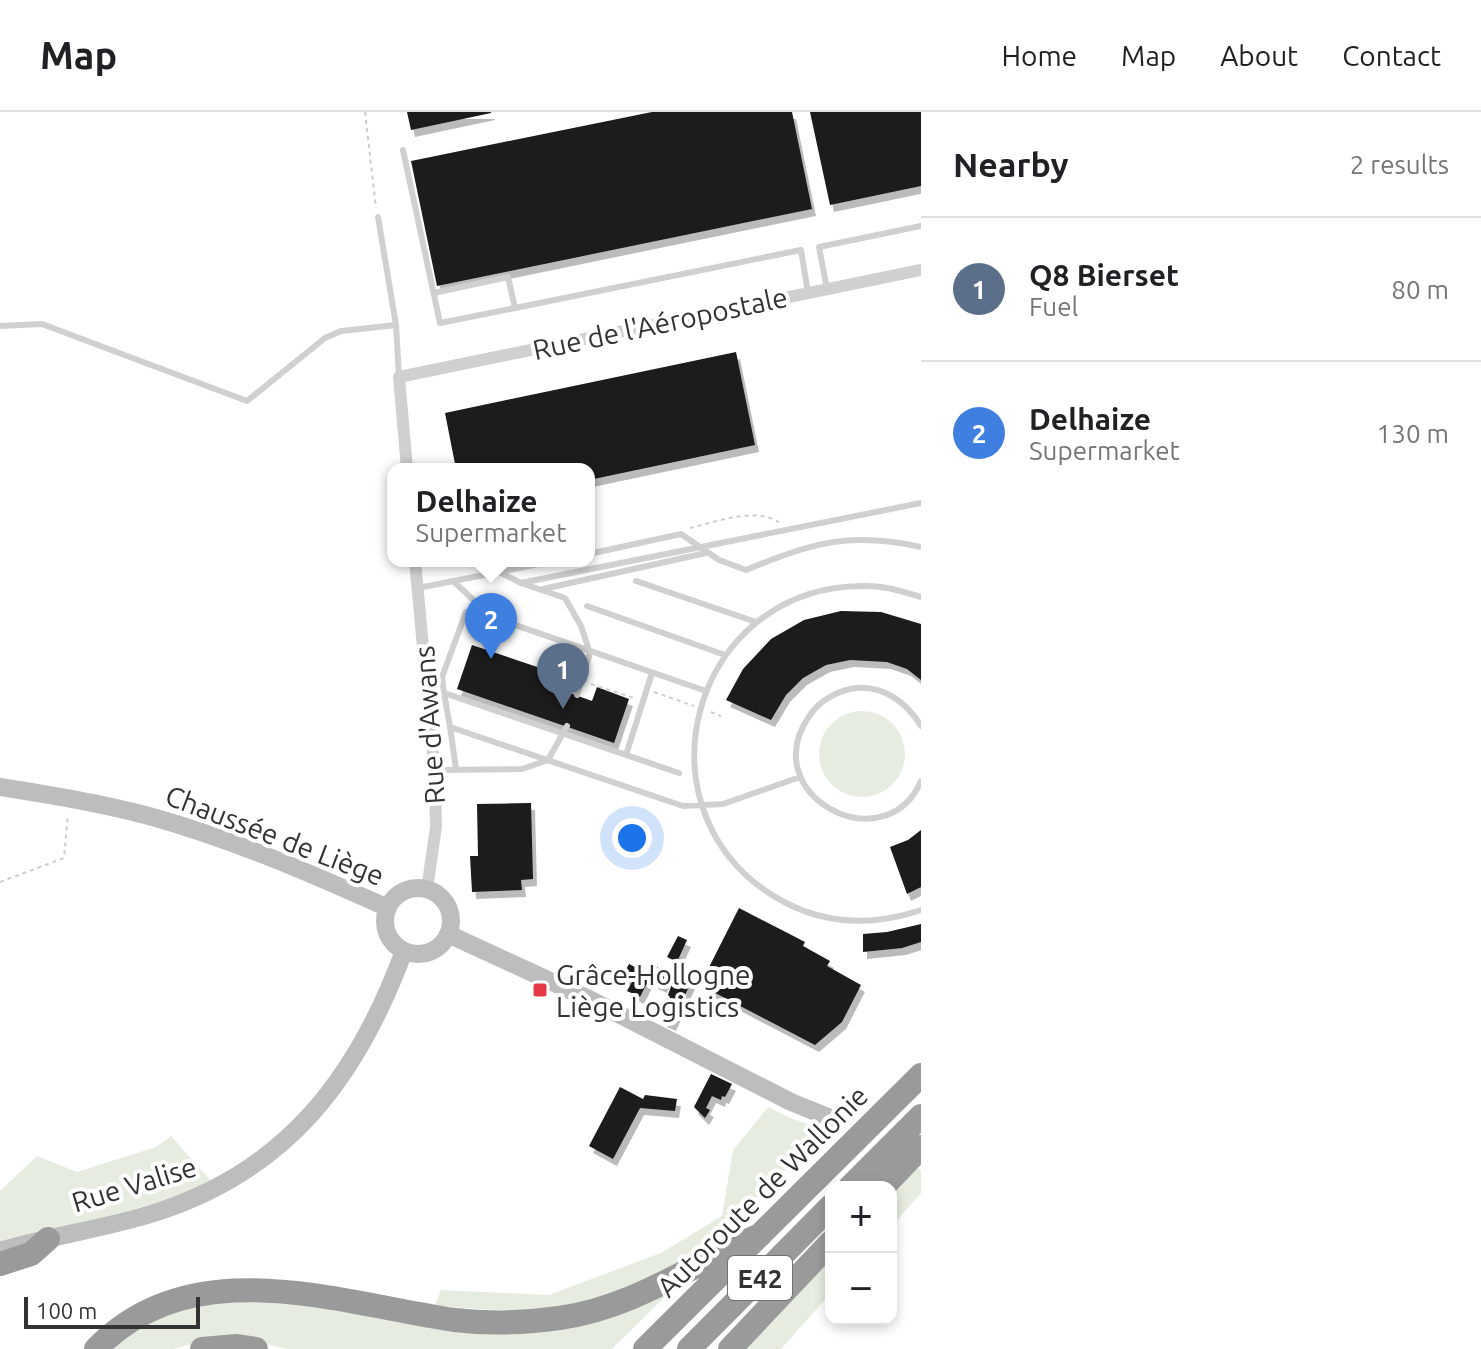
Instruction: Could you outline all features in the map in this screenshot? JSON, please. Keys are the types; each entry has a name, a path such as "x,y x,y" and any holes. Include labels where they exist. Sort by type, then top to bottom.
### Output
{"highway":[{"name":"Autoroute de Wallonie","path":"645,1349 921,1075"},
{"path":"856,1181 921,1116"},
{"path":"889,1181 921,1147"},
{"name":"E42","path":"689,1349 825,1212"},
{"path":"96,1349 133,1319 165,1304 234,1289 296,1292 458,1320 513,1323 560,1318 612,1306 638,1296 686,1273 711,1256 760,1235"},
{"path":"0,1264 31,1254 48,1239"},
{"path":"730,1349 825,1248"},
{"path":"626,1349 675,1303 699,1295"},
{"path":"202,1349 237,1346 256,1349"}],"main road":[{"name":"Chaussée de Liège","path":"0,787 70,798 149,816 212,835 333,882 388,908"},
{"path":"427,889 445,902 451,924 448,934 443,943 425,954 404,951 394,944 387,933 385,920 388,908 404,892 427,889"},
{"path":"448,934 589,999 791,1102 838,1121"},
{"name":"Rue Valise","path":"0,1251 152,1213 202,1195 244,1173 289,1137 347,1071 393,980 404,951"}],"street":[{"name":"Rue de l'Aéropostale","path":"399,377 921,270"},
{"path":"399,377 406,463"},
{"name":"Rue d'Awans","path":"416,567 434,770 436,827 427,889"}],"lane":[{"path":"403,150 440,323 801,250 808,293"},
{"path":"378,217 396,325 399,377"},
{"path":"827,289 819,247 921,226"},
{"path":"434,293 508,277 515,308"},
{"path":"0,326 42,324 247,401 325,338 341,331 396,325"},
{"path":"521,583 921,503"},
{"path":"595,553 681,534 706,553 746,570 795,550 839,540 886,539 921,547"},
{"path":"539,589 706,553"},
{"path":"418,588 524,567"},
{"path":"499,572 565,598 581,626 590,653 577,695"},
{"path":"453,581 492,617 706,691"},
{"path":"636,581 756,622"},
{"path":"921,597 869,586 840,588 813,593 788,603 756,622 725,655 706,691 699,708 693,757 701,805 727,855 767,893 818,916 847,921 874,921 921,910"},
{"path":"587,606 725,655"},
{"path":"456,769 442,677 466,612"},
{"path":"626,755 652,673"},
{"path":"921,726 912,711 896,697 877,690 856,688 834,694 816,707 802,726 796,747 800,777 807,790 823,806 843,817 866,819 886,815 904,804 921,781"},
{"path":"444,693 565,730 679,773"},
{"path":"450,727 683,806 723,804 800,777"},
{"path":"434,770 522,769 548,760 565,730"}],"path":[{"path":"365,112 378,217"},
{"path":"681,530 756,514 771,516 784,526"},
{"path":"0,882 64,858 70,798"}],"shaded area":[{"path":"862,711 886,718 898,730 905,754 898,778 886,790 862,797 838,790 826,778 819,754 826,730 838,718"},
{"path":"768,1107 827,1130 704,1248 669,1270 599,1299 523,1312 435,1306 441,1290 549,1295 661,1253 722,1216 733,1150"},
{"path":"171,1136 212,1182 167,1200 0,1245 0,1191 37,1156 77,1172 156,1147"},
{"path":"916,1166 921,1170 921,1193 897,1220 897,1186"},
{"path":"825,1263 825,1300 781,1349 745,1349"},
{"path":"682,1280 612,1349 287,1349 250,1340 206,1340 173,1349 108,1349 139,1324 216,1293 489,1326"}],"building":[{"path":"407,112 491,112 491,113 411,130"},
{"path":"652,112 792,112 812,209 437,286 411,161"},
{"path":"810,112 921,112 921,186 830,205"},
{"path":"736,352 755,445 595,479 595,463 455,463 445,413"},
{"path":"841,611 881,612 921,624 921,680 907,669 887,662 850,660 826,665 803,678 786,695 771,720 726,700 743,669 771,639 804,620"},
{"path":"472,645 561,675 556,688 592,701 597,687 629,699 614,743 457,689"},
{"path":"531,803 533,879 521,880 522,890 472,892 470,856 478,856 477,804"},
{"path":"921,830 921,887 907,894 890,847 908,840"},
{"path":"739,908 805,942 803,946 830,961 827,966 861,985 842,1022 815,1045 700,985"},
{"path":"921,924 921,942 902,948 863,952 863,934"},
{"path":"678,936 687,940 677,962 667,957"},
{"path":"629,964 651,975 640,997 627,991 632,982 622,977"},
{"path":"656,967 669,971 663,986 654,982"},
{"path":"684,969 695,973 672,1024 663,1020 669,1006 666,1005 668,995 675,975 680,977"},
{"path":"711,1074 732,1084 721,1100 712,1096 705,1118 694,1107"},
{"path":"620,1087 643,1099 645,1095 677,1099 675,1111 640,1108 613,1159 589,1146"}],"place":[{"name":"Delhaize","path":"491,659"},
{"name":"Q8 Bierset","path":"563,709"},
{"name":"Grâce-Hollogne Liège Logistics","path":"540,990"}]}
